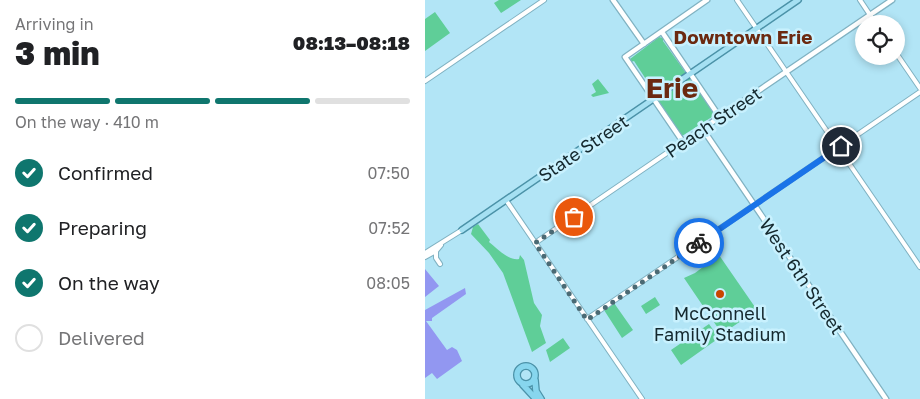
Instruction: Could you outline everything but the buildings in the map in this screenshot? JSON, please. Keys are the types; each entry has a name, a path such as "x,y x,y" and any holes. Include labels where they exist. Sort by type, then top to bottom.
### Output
{"highway":[{"path":"536,399 521,384 517,375 523,367 528,366 534,370 536,391 541,399"},
{"path":"521,384 529,385 535,380"}],"main road":[{"path":"613,0 644,44"},
{"path":"683,142 625,57 707,0"},
{"name":"State Street","path":"462,230 798,0"},
{"name":"Peach Street","path":"870,15 891,0"},
{"name":"Peach Street","path":"683,142 855,25"},
{"path":"662,32 719,116"},
{"name":"West 6th Street","path":"702,128 886,399"}],"street":[{"path":"425,81 544,0"},
{"path":"737,0 920,267"},
{"path":"860,0 870,15"},
{"path":"904,65 920,88"},
{"path":"587,320 920,92"},
{"name":"Peach Street","path":"535,243 683,142"},
{"path":"506,200 642,399"},
{"name":"State Street","path":"425,253 462,230"},
{"name":"State Street","path":"425,258 436,251 442,244"},
{"path":"436,251 436,258 440,264"}],"green space":[{"path":"499,0 521,0 501,13 494,3"},
{"path":"435,12 450,33 425,51 425,19"},
{"path":"659,37 663,38 663,41 686,73 654,95 653,90 634,61 631,62 630,59"},
{"path":"690,78 715,115 682,136 658,101"},
{"path":"598,79 609,93 593,97 591,95 596,92 592,84"},
{"path":"478,224 490,240 489,242 503,254 515,259 519,259 520,255 524,260 534,303 542,315 540,326 546,343 532,352 503,273 489,253 471,234 473,227"},
{"name":"McConnell Family Stadium","path":"719,255 757,310 722,334 684,278 695,273"},
{"path":"655,297 660,305 646,314 641,306"},
{"path":"614,303 633,330 622,338 604,310"},
{"path":"709,324 719,338 681,365 671,350"},
{"path":"563,338 570,348 550,362 546,350"}],"water":[{"path":"425,269 439,286 425,297"},
{"path":"465,288 466,294 432,318 432,321 426,321 447,350 452,347 457,350 462,361 437,379 432,373 425,378 425,310"}],"way so far":[{"path":"574,217 535,243 587,320 699,243"}],"place":[{"name":"McConnell Family Stadium","path":"720,294"}],"district":[{"name":"Downtown Erie","path":"743,36"},
{"name":"Erie","path":"672,87"}],"route":[{"path":"699,243 841,146"}]}
